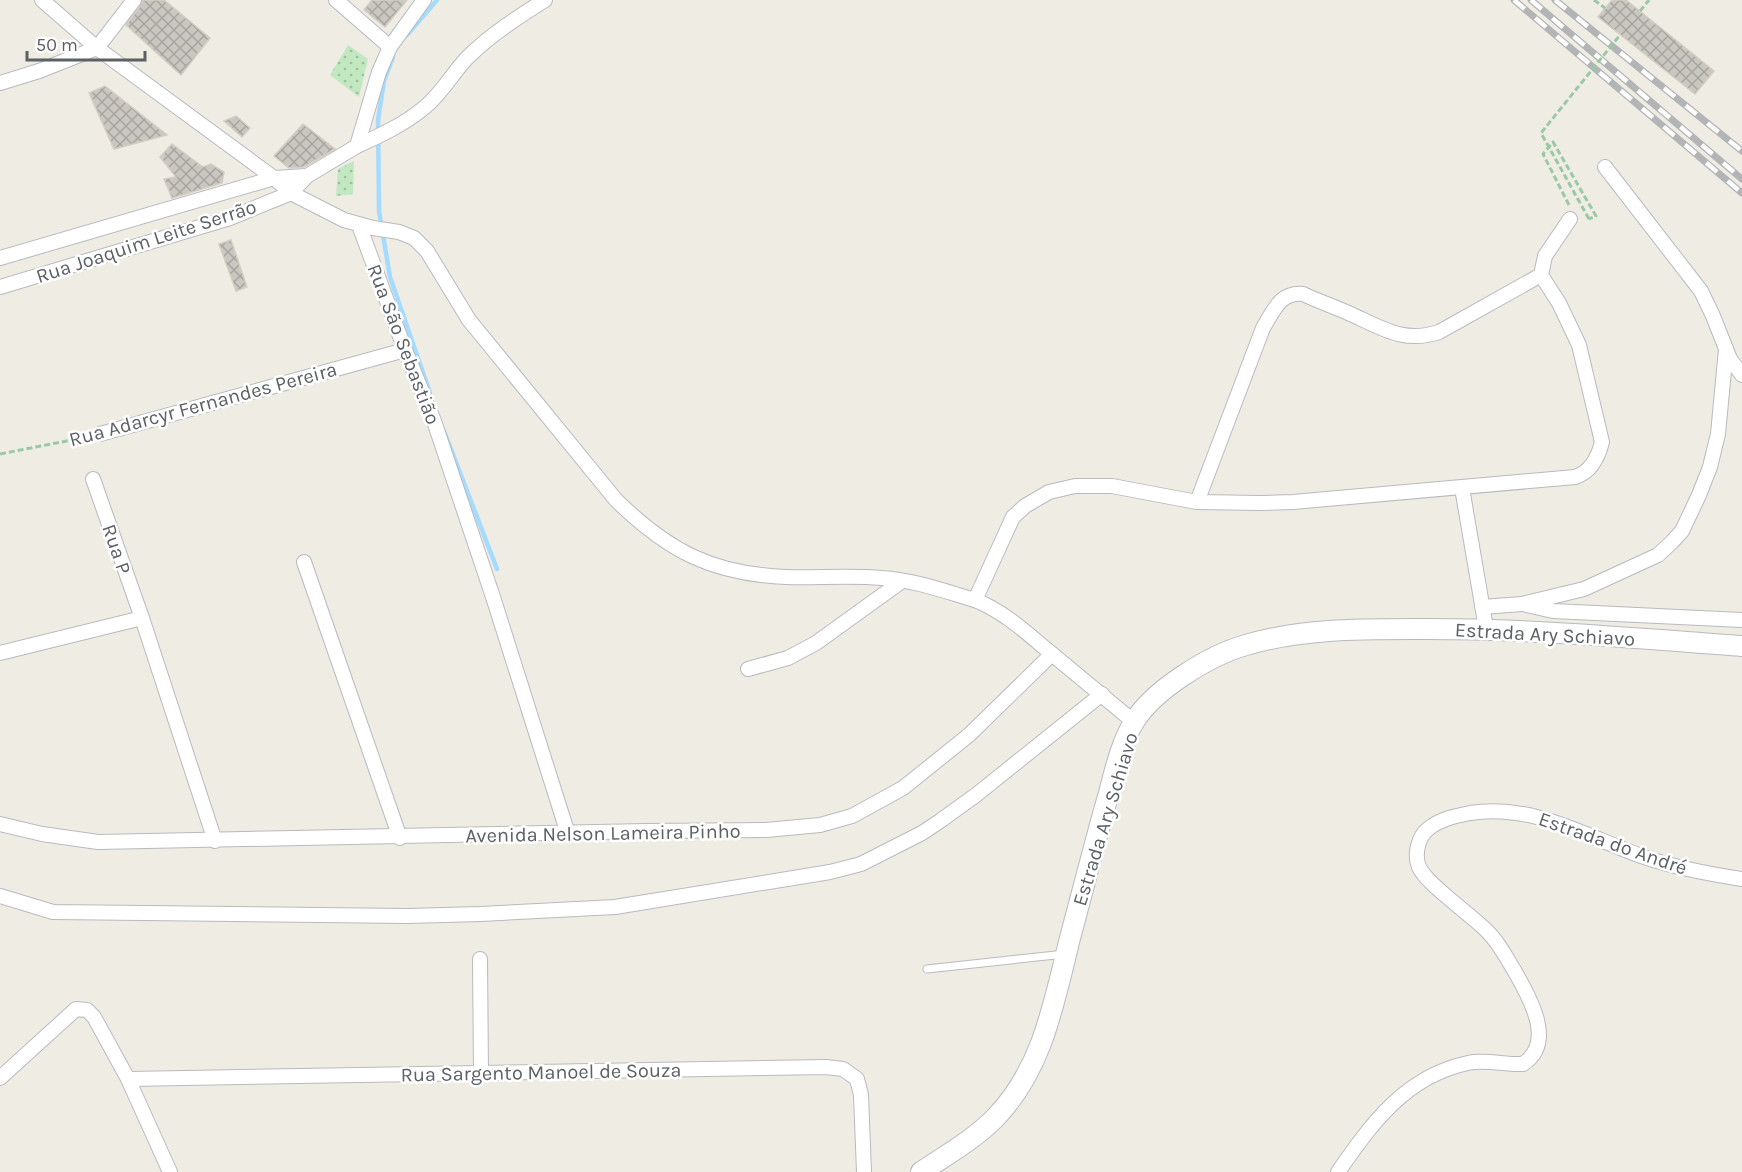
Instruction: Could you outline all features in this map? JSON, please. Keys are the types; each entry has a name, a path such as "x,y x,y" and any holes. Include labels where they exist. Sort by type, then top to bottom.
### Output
{"main road":[{"name":"Estrada Ary Schiavo","path":"921,1172 994,1120 1016,1094 1030,1071 1041,1045 1114,773 1134,722 1154,699 1180,677 1208,661 1246,645 1293,636 1356,629 1486,628 1742,646"}],"street":[{"path":"42,0 97,48 274,178 291,193 318,208 366,227 399,232 414,238 427,251 469,320 616,500 652,533 676,549 727,570 757,575 882,578 924,584 975,600 1008,617 1134,722"},
{"path":"0,83 39,71 97,48 134,0"},
{"path":"336,0 390,47"},
{"path":"357,146 379,72 390,47 424,0"},
{"path":"291,193 307,176 357,146 393,129 426,107 439,95 467,59 500,29 545,0"},
{"path":"1605,167 1701,291 1726,349 1742,375"},
{"name":"Rua Joaquim Leite Serrão","path":"0,258 274,178 307,176"},
{"name":"Rua Joaquim Leite Serrão","path":"0,287 230,218 291,193"},
{"path":"975,600 1013,517 1025,506 1049,492 1076,486 1112,486 1197,502 1293,502 1582,475 1599,456 1602,442 1580,345 1559,303 1541,275 1545,256 1570,219"},
{"name":"Rua São Sebastião","path":"366,227 405,350 434,421 463,507 568,834"},
{"path":"1197,502 1263,327 1285,296 1294,293 1303,294 1390,333 1425,337 1439,332 1541,275"},
{"path":"1482,606 1522,604 1584,589 1658,555 1682,531 1710,467 1718,434 1726,349"},
{"name":"Rua Adarcyr Fernandes Pereira","path":"100,434 405,350"},
{"name":"Rua P","path":"93,479 142,618 215,841"},
{"path":"1462,488 1486,628"},
{"path":"304,562 400,837"},
{"path":"748,669 788,658 816,643 902,581"},
{"path":"1522,604 1553,611 1742,620"},
{"path":"0,653 142,618"},
{"name":"Avenida Nelson Lameira Pinho","path":"0,824 59,838 98,842 766,830 820,825 852,816 903,788 969,735 1052,654"},
{"path":"0,896 52,912 408,916 481,914 615,907 830,872 861,864 922,833 976,795 1102,694"},
{"name":"Estrada do André","path":"1338,1172 1377,1120 1406,1091 1438,1074 1470,1063 1523,1064 1530,1059 1536,1045 1538,1025 1533,1006 1502,950 1489,932 1429,880 1419,867 1416,855 1420,840 1427,830 1449,817 1484,811 1509,812 1544,818 1642,856 1680,868 1742,879"},
{"path":"480,959 481,1073"},
{"path":"0,1078 76,1009 87,1010 94,1017 128,1079 170,1172"},
{"name":"Rua Sargento Manoel de Souza","path":"128,1079 791,1066 843,1070 857,1079 861,1095 864,1172"}],"lane":[{"path":"927,969 1066,953"}],"path":[{"path":"1594,0 1605,8"},
{"path":"1640,11 1649,0"},
{"path":"1570,219 1574,214 1543,154 1553,142 1596,216 1589,219 1541,133 1620,35"},
{"name":"Rua Adarcyr Fernandes Pereira","path":"0,454 100,434"}],"green space":[{"path":"348,45 368,59 359,97 330,75"},
{"path":"354,161 353,194 336,196 338,169"}],"building":[{"path":"143,0 164,0 210,38 181,75 126,25"},
{"path":"372,0 407,0 385,27 364,10"},
{"path":"1612,0 1626,0 1714,71 1695,94 1598,17"},
{"path":"105,86 167,135 114,149 89,93"},
{"path":"236,116 250,128 242,137 224,121"},
{"path":"303,124 335,149 304,167 289,168 274,156"},
{"path":"172,144 203,167 211,164 224,172 222,183 172,198 164,179 176,177 160,157"},
{"path":"231,240 247,287 236,291 219,244"}],"waterway":[{"path":"407,35 437,0"},
{"path":"393,57 384,81 378,120 379,211 390,277 430,393"},
{"path":"444,431 497,569"}],"railway":[{"path":"1514,0 1742,193"},
{"path":"1531,0 1742,179"},
{"path":"1555,0 1742,151"}]}
